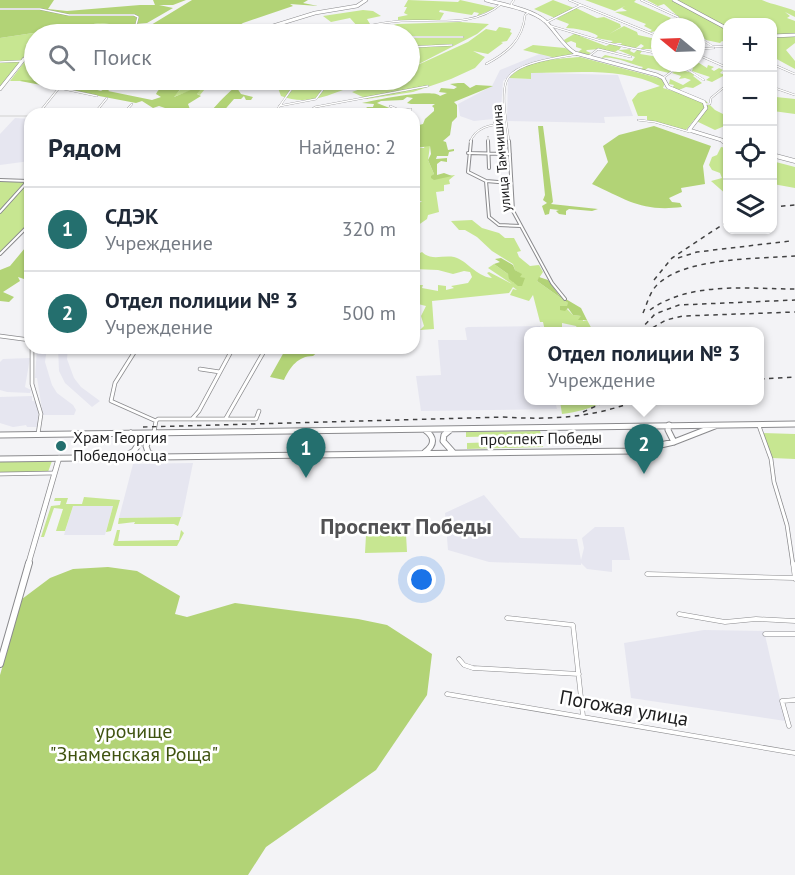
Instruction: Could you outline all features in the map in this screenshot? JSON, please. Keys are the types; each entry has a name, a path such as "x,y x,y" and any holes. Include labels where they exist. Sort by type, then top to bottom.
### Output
{"main road":[{"path":"282,24 315,13 357,6 366,0"},
{"path":"674,0 723,26"},
{"path":"777,36 795,35"},
{"path":"0,89 22,61"},
{"path":"719,425 795,424"},
{"path":"669,425 669,432 674,442"},
{"name":"проспект Победы","path":"0,435 719,425"},
{"name":"проспект Победы","path":"0,459 645,450 719,425"},
{"path":"638,426 651,432 654,439 652,446 645,450"},
{"path":"454,428 445,433 442,440 447,448 456,452"},
{"path":"421,429 430,433 434,441 430,449 421,453"},
{"path":"121,457 131,453 138,445 136,437 129,432"},
{"path":"157,456 148,452 146,444 152,436 162,432"}],"street":[{"path":"486,0 528,12 547,22 567,48 578,54 663,78 668,87 706,104 710,104 711,98 723,88"},
{"path":"514,0 511,4 514,7"},
{"path":"569,0 651,33"},
{"path":"640,0 678,18"},
{"path":"381,24 472,17 492,12 501,3"},
{"path":"547,22 581,5"},
{"path":"0,9 44,9 69,15 136,16 138,18 135,24"},
{"path":"486,64 500,57 522,35 525,15 528,12"},
{"path":"551,26 608,43 651,52"},
{"path":"420,37 463,37"},
{"path":"705,41 715,47"},
{"path":"420,47 452,45"},
{"path":"705,48 723,48"},
{"path":"588,57 598,49 632,57"},
{"name":"улица Тамчишина","path":"566,299 552,283 513,211 510,154 505,122 506,81 510,74 540,61 578,54"},
{"path":"705,58 723,66"},
{"path":"0,62 22,61"},
{"path":"777,66 795,74"},
{"path":"663,78 672,72"},
{"path":"694,72 704,80"},
{"path":"420,88 428,86"},
{"path":"777,89 795,95"},
{"path":"43,108 57,90"},
{"path":"68,90 97,96"},
{"path":"279,106 291,90"},
{"path":"279,106 316,99 323,90"},
{"path":"312,108 407,90"},
{"path":"99,108 107,98"},
{"path":"694,133 689,128 706,108 706,104"},
{"path":"129,108 132,105"},
{"path":"390,106 394,108"},
{"path":"494,125 494,121 505,115"},
{"path":"0,116 24,116"},
{"path":"499,119 505,122"},
{"path":"638,120 655,122 723,141"},
{"path":"505,122 481,128 471,135 468,141 468,172 486,182 511,183"},
{"path":"488,137 489,168"},
{"path":"468,153 510,154"},
{"path":"777,156 795,161"},
{"path":"0,180 24,181"},
{"path":"486,182 488,214 494,225 501,228 521,226"},
{"path":"0,212 24,186"},
{"path":"0,254 24,230"},
{"path":"0,336 24,339"},
{"path":"32,354 32,384 41,414 38,434"},
{"path":"133,354 115,383 112,403 156,421 158,419 256,419 259,411"},
{"path":"192,419 199,411 230,354"},
{"path":"226,418 263,354"},
{"path":"200,369 220,372"},
{"path":"154,432 156,421"},
{"path":"647,574 795,578 787,525 774,482 771,459 759,424"},
{"path":"0,664 59,458"},
{"path":"0,474 54,473"},
{"path":"679,614 724,622 756,619 795,621"},
{"path":"507,618 573,625 583,716"},
{"path":"765,634 795,634"},
{"path":"459,659 464,665 473,668 579,674"},
{"name":"Погожая улица","path":"447,694 795,753"},
{"path":"789,726 782,701 795,700"}],"shaded area":[{"path":"542,53 556,58 542,61 563,58 586,63 542,73 618,75 633,116 604,117 605,123 507,121 508,78 531,79 531,72 521,69 541,61 517,69 503,81 501,110 504,113 493,119 474,121 460,116 458,104 492,86 500,70"},
{"path":"15,118 24,119 24,162 0,165 0,134"},
{"path":"540,326 524,327 524,405 556,405 557,409 421,411 416,376 441,375 438,340 467,340 465,328"},
{"path":"37,354 46,354 45,362 52,385 57,393 73,405 76,410 74,415 43,415 37,378 35,378"},
{"path":"58,354 67,354 74,378 81,387 100,401 92,407 65,383 59,371"},
{"path":"30,358 25,387 31,390 30,393 0,390 0,362 3,359"},
{"path":"32,396 32,401 36,401 39,409 37,427 26,425 13,427 0,423 0,397"},
{"path":"193,463 182,517 119,518 133,464"},
{"path":"484,495 520,538 577,539 581,560 584,548 582,538 595,527 624,527 630,560 612,560 612,572 587,569 581,563 581,565 489,562 448,550 445,513"},
{"path":"73,506 113,506 105,535 64,535"},
{"path":"704,630 764,631 785,721 631,698 624,643"}],"green space":[{"path":"0,0 54,0 48,9 67,11 155,5 153,0 186,0 173,5 159,5 173,8 147,23 24,24 24,34 0,38"},
{"path":"192,0 308,0 303,3 318,6 290,4 293,6 241,24 153,24"},
{"path":"408,0 458,2 460,0 496,8 477,16 479,13 474,12 472,15 440,10 439,12 444,13 440,20 398,20 398,17 408,15 404,13 407,7 404,7"},
{"path":"553,0 574,8 555,18 534,9"},
{"path":"585,0 636,0 634,2 671,18 651,18 651,30 644,26 646,24 615,12 627,11 622,8 625,6 615,11"},
{"path":"647,0 762,0 795,11 795,17 785,12 790,16 787,18 795,21 795,43 786,50 795,61 795,69 777,59 777,18 723,18 723,41 720,43 705,39 705,18 680,18 664,4 658,6"},
{"path":"576,8 597,18 604,17 620,24 621,27 609,34 624,26 637,32 638,35 651,38 651,49 640,49 644,46 641,44 636,48 620,45 622,43 610,43 613,41 596,38 598,36 592,33 566,28 569,24 556,19"},
{"path":"363,10 373,11 381,16 367,19 370,24 355,24 350,18 331,22 323,16"},
{"path":"460,22 489,24 477,34 420,63 420,24 397,24"},
{"path":"499,27 511,29 512,33 507,41 501,42 503,43 488,54 473,51 485,57 475,68 420,90 420,64 468,42 486,29 496,31"},
{"path":"24,34 24,61 0,89 0,38"},
{"path":"574,34 582,34 580,36 606,46 610,44 621,47 619,50 631,49 630,51 634,53 637,50 642,51 640,54 651,56 651,69 645,70 641,69 643,67 622,60 601,58 605,55 632,61 635,57 618,50 615,52 600,49 587,50 591,53 588,55 578,52 582,49 576,47 576,43 571,41 566,43 564,40"},
{"path":"533,45 565,48 575,54 556,58 523,50"},
{"path":"580,57 666,80 663,88 706,101 723,114 723,127 715,130 694,120 686,130 647,121 647,116 638,116 632,100 638,93 660,86 629,76 597,72 564,72 531,73 531,79 509,78 524,67 552,60"},
{"path":"24,62 24,81 10,81"},
{"path":"708,65 714,67 711,69 714,71 719,68 723,70 720,73 723,76 712,82 706,80 710,77 695,72 705,72 705,67 707,68"},
{"path":"672,73 696,74 693,76 702,83 693,88 686,87 679,90 672,88 674,85 669,84 670,79 683,85 691,80 679,79 681,76"},
{"path":"464,83 470,88 476,85 493,86 454,102 457,105 457,117 452,122 450,135 443,141 446,142 448,150 454,149 454,151 449,152 448,156 437,156 436,159 447,158 447,162 441,161 437,164 437,175 444,173 452,176 434,180 431,178 434,174 428,160 431,154 430,146 420,147 420,125 434,111 432,106 435,104 407,103 413,98 407,97 403,100 377,103 390,108 367,108 373,107 374,104 362,103 427,93 440,96 447,93 439,92 441,88 454,89 457,87 450,84"},
{"path":"67,90 109,90 152,100 161,97 156,94 159,90 180,90 174,97 191,90 200,90 197,94 201,96 188,104 190,108 159,106 153,108 142,101 136,103"},
{"path":"180,90 193,90 173,97"},
{"path":"232,90 238,90 241,94 253,97 251,100 246,100 244,96 241,99 234,99 226,108 214,108"},
{"path":"279,90 343,90 314,99 292,99 281,96"},
{"path":"358,90 419,90 367,99 352,92"},
{"path":"777,97 795,99 795,114 777,112"},
{"path":"538,126 543,126 553,202 551,204 598,209 592,211 569,209 566,215 559,214 556,211 559,210 550,209 549,214 545,215 542,206 547,203 543,200 545,195"},
{"path":"654,126 711,146 703,166 705,184 681,188 682,192 669,198 672,202 680,203 682,207 645,206 625,200 592,184 608,162 603,146 619,135"},
{"path":"425,145 430,146 428,160 434,174 431,178 455,175 449,180 450,184 444,185 444,191 436,192 439,212 428,215 427,219 420,224 420,202 422,201 420,201 420,148 424,148"},
{"path":"723,147 723,192 711,181 722,178 720,173 712,170 709,165 712,157"},
{"path":"777,162 795,167 795,188 777,185"},
{"path":"0,181 24,182 24,230 0,254"},
{"path":"472,220 482,228 499,233 505,238 514,238 521,251 517,252 519,257 530,266 539,265 543,272 537,281 568,303 568,306 564,306 573,315 582,316 583,321 587,320 591,327 577,327 562,323 562,327 544,327 543,322 540,322 533,295 529,301 510,295 513,289 517,290 513,287 509,293 432,301 434,329 420,330 424,326 421,316 426,306 420,304 420,285 423,285 422,288 438,291 438,285 446,286 446,290 454,288 451,286 468,283 472,277 470,272 464,271 453,274 438,270 420,269 420,253 433,257 454,257 486,277 492,278 487,273 489,272 512,284 488,268 494,264 508,274 514,283 521,274 515,270 513,264 492,251 477,237 465,230 459,230 451,221"},
{"path":"24,249 24,279 18,277 20,281 3,292 14,297 9,302 0,301 0,270 10,266"},
{"path":"501,258 522,274 520,277 525,278 522,286 518,286 509,279 508,274 494,264 500,262 495,259"},
{"path":"539,277 548,280 559,295 581,308 587,320 578,320 581,316 573,315 568,308 565,311 560,310 560,306 567,306 568,303 537,281"},
{"path":"283,354 315,354 295,363 284,380 270,377"},
{"path":"561,405 596,405 584,410 562,414"},
{"path":"540,431 541,434 538,436 513,434 513,436 466,437 466,432"},
{"path":"763,433 795,434 795,459 772,458"},
{"path":"514,442 514,445 542,442 543,447 467,449 467,443"},
{"path":"52,461 48,472 0,473 0,462"},
{"path":"84,497 120,500 111,531 106,532 113,506 73,506 65,531 56,531 63,509 54,508 44,537 41,537 51,506 60,505 61,501 54,501 55,498 68,498 66,504 82,504"},
{"path":"181,517 178,526 174,524 134,524 135,522 118,524 119,518"},
{"path":"117,530 120,530 118,541 179,540 181,530 184,533 177,546 115,546 113,545"},
{"path":"406,534 407,552 365,553 366,535"},
{"name":"урочище \"Знаменская Роща\"","path":"108,567 137,571 180,596 175,614 187,617 235,603 387,625 432,654 427,695 376,770 266,847 248,875 0,875 0,675 22,599 50,578 73,569"}],"railway":[{"path":"777,207 795,205"},
{"path":"654,280 672,258 723,224"},
{"path":"678,258 697,252 790,241"},
{"path":"643,313 655,287 671,275 686,269 723,261 795,256"},
{"path":"650,310 683,294 701,291 739,288 795,289"},
{"path":"643,327 655,314 679,305 795,300"},
{"path":"654,327 666,320 683,316 795,312"},
{"path":"764,379 795,377"},
{"path":"583,412 598,405"},
{"path":"143,427 503,417 555,418 605,411 624,405"}],"place":[{"name":"Храм Георгия Победоносца","path":"61,446"},
{"name":"Отдел полиции № 3","path":"644,474"},
{"name":"СДЭК","path":"306,478"}],"district":[{"name":"Проспект Победы","path":"406,526"}]}
